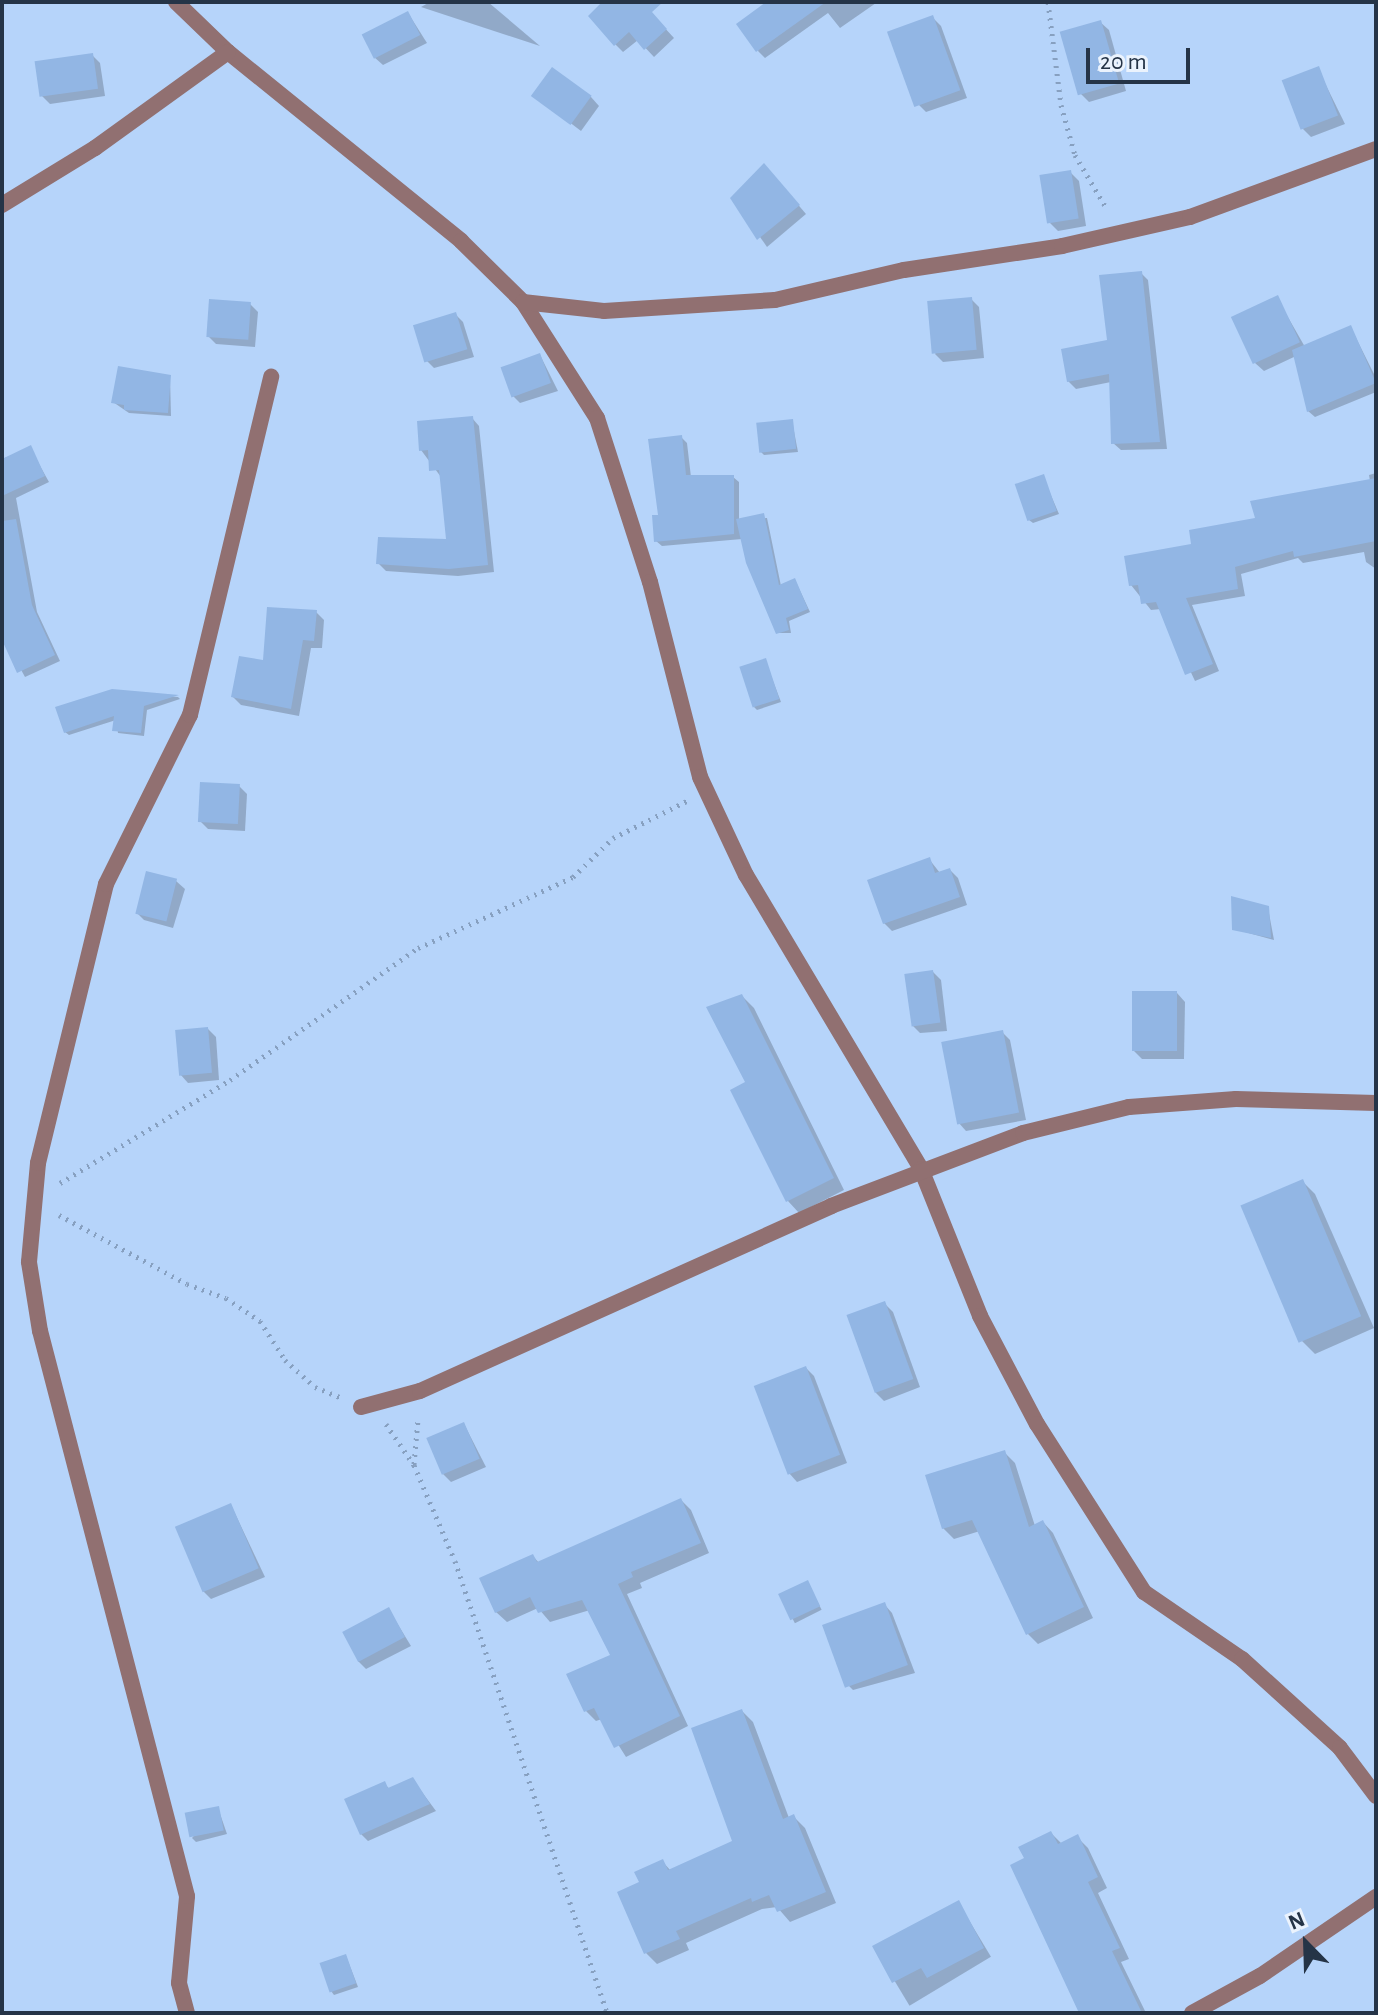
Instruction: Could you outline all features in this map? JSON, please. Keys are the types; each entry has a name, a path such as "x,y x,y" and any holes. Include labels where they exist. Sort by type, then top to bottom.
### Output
{"street":[{"path":"176,2 228,52 461,241 523,302 597,418 650,582 708,795 761,902 921,1169 980,1316 1037,1424 1144,1592 1242,1659 1340,1748 1376,1796"},
{"path":"2,205 95,148 228,52"},
{"path":"523,302 604,311 702,309 775,300 904,270 1097,239 1190,217 1376,149"},
{"path":"187,2013 179,1983 187,1896 40,1331 29,1262 34,1203 59,1065 106,884 190,715 271,377"},
{"path":"361,1407 420,1391 921,1169 1023,1133 1129,1107 1236,1099 1376,1103"},
{"path":"1192,2013 1260,1976 1376,1897"}],"path":[{"path":"1048,2 1061,105 1075,155 1108,210 1097,239"},
{"path":"607,2013 455,1561 414,1465 382,1419 315,1387 285,1360 260,1321 226,1298 187,1284 34,1203 84,1164 230,1080 418,948 573,877 613,838 657,812 708,795"}],"building":[{"path":"602,2 663,2 652,12 667,29 644,50 629,32 614,46 588,16"},
{"path":"766,2 826,2 756,52 736,24"},
{"path":"408,11 420,35 374,59 362,35"},
{"path":"933,15 960,90 914,107 887,32"},
{"path":"1101,20 1119,83 1078,95 1060,32"},
{"path":"93,53 98,89 40,97 35,61"},
{"path":"1319,66 1338,115 1301,130 1282,80"},
{"path":"552,67 592,96 570,125 531,96"},
{"path":"764,163 800,205 757,240 730,198"},
{"path":"1071,170 1079,218 1047,223 1039,175"},
{"path":"1142,271 1160,442 1111,444 1109,374 1067,382 1061,349 1107,340 1099,275"},
{"path":"1278,295 1300,342 1253,364 1231,317"},
{"path":"972,297 977,350 932,354 927,301"},
{"path":"209,299 251,302 248,340 206,337"},
{"path":"456,312 467,349 424,362 413,325"},
{"path":"1351,325 1376,383 1307,412 1292,350"},
{"path":"540,353 551,383 511,397 501,367"},
{"path":"118,366 171,375 168,413 124,410 124,405 111,403"},
{"path":"473,416 488,565 449,569 376,564 378,537 446,539 439,470 429,471 428,450 419,451 417,421"},
{"path":"793,419 796,449 759,453 756,423"},
{"path":"682,435 686,475 734,475 734,534 654,542 652,515 658,515 648,439"},
{"path":"31,445 45,476 2,496 2,459"},
{"path":"1044,474 1057,511 1027,521 1015,484"},
{"path":"1376,478 1376,541 1294,557 1293,551 1235,567 1238,589 1186,598 1213,664 1185,675 1156,602 1141,604 1138,585 1129,586 1124,556 1191,544 1189,530 1255,518 1250,501"},
{"path":"764,513 779,585 795,578 808,609 786,618 789,630 776,634 746,563 736,519"},
{"path":"16,519 32,605 55,655 17,673 2,640 2,521"},
{"path":"267,607 317,610 314,641 303,640 291,709 231,697 239,656 263,660"},
{"path":"766,658 779,699 753,708 739,667"},
{"path":"112,689 179,695 144,706 141,733 112,731 114,716 64,733 55,707"},
{"path":"200,782 240,784 238,824 198,822"},
{"path":"930,857 935,873 950,868 960,897 883,924 867,880"},
{"path":"146,871 177,879 166,921 135,914"},
{"path":"1231,896 1269,906 1271,938 1232,930"},
{"path":"933,970 940,1022 912,1027 904,974"},
{"path":"1132,991 1177,991 1177,1051 1132,1051"},
{"path":"742,994 834,1178 786,1202 730,1090 745,1082 706,1007"},
{"path":"208,1027 212,1073 179,1076 175,1030"},
{"path":"1003,1030 1019,1112 957,1124 941,1042"},
{"path":"1303,1179 1361,1316 1299,1343 1240,1206"},
{"path":"885,1301 913,1379 875,1393 846,1315"},
{"path":"806,1366 840,1455 788,1475 754,1386"},
{"path":"464,1422 480,1459 442,1475 426,1438"},
{"path":"1005,1450 1029,1527 1043,1520 1084,1607 1026,1635 972,1520 942,1529 925,1475"},
{"path":"681,1498 701,1543 631,1572 633,1577 618,1584 680,1716 614,1748 594,1708 584,1712 566,1674 610,1655 582,1600 538,1613 530,1597 495,1613 479,1578 533,1554 537,1562"},
{"path":"231,1503 259,1568 203,1592 175,1527"},
{"path":"808,1580 820,1606 790,1620 778,1594"},
{"path":"885,1602 908,1665 845,1688 822,1625"},
{"path":"389,1607 405,1637 358,1662 342,1632"},
{"path":"742,1709 783,1819 794,1814 826,1892 777,1912 769,1895 752,1902 751,1898 676,1931 680,1939 644,1954 617,1892 639,1882 634,1872 663,1859 668,1870 732,1841 691,1728"},
{"path":"413,1777 430,1804 360,1835 344,1799 385,1781 388,1788"},
{"path":"219,1806 224,1831 189,1837 185,1813"},
{"path":"1051,1831 1058,1844 1078,1834 1098,1877 1088,1882 1120,1948 1112,1951 1142,2013 1079,2013 1010,1865 1024,1858 1018,1847"},
{"path":"959,1900 984,1948 927,1978 921,1968 892,1983 872,1946"},
{"path":"346,1954 356,1983 330,1992 320,1963"}]}
